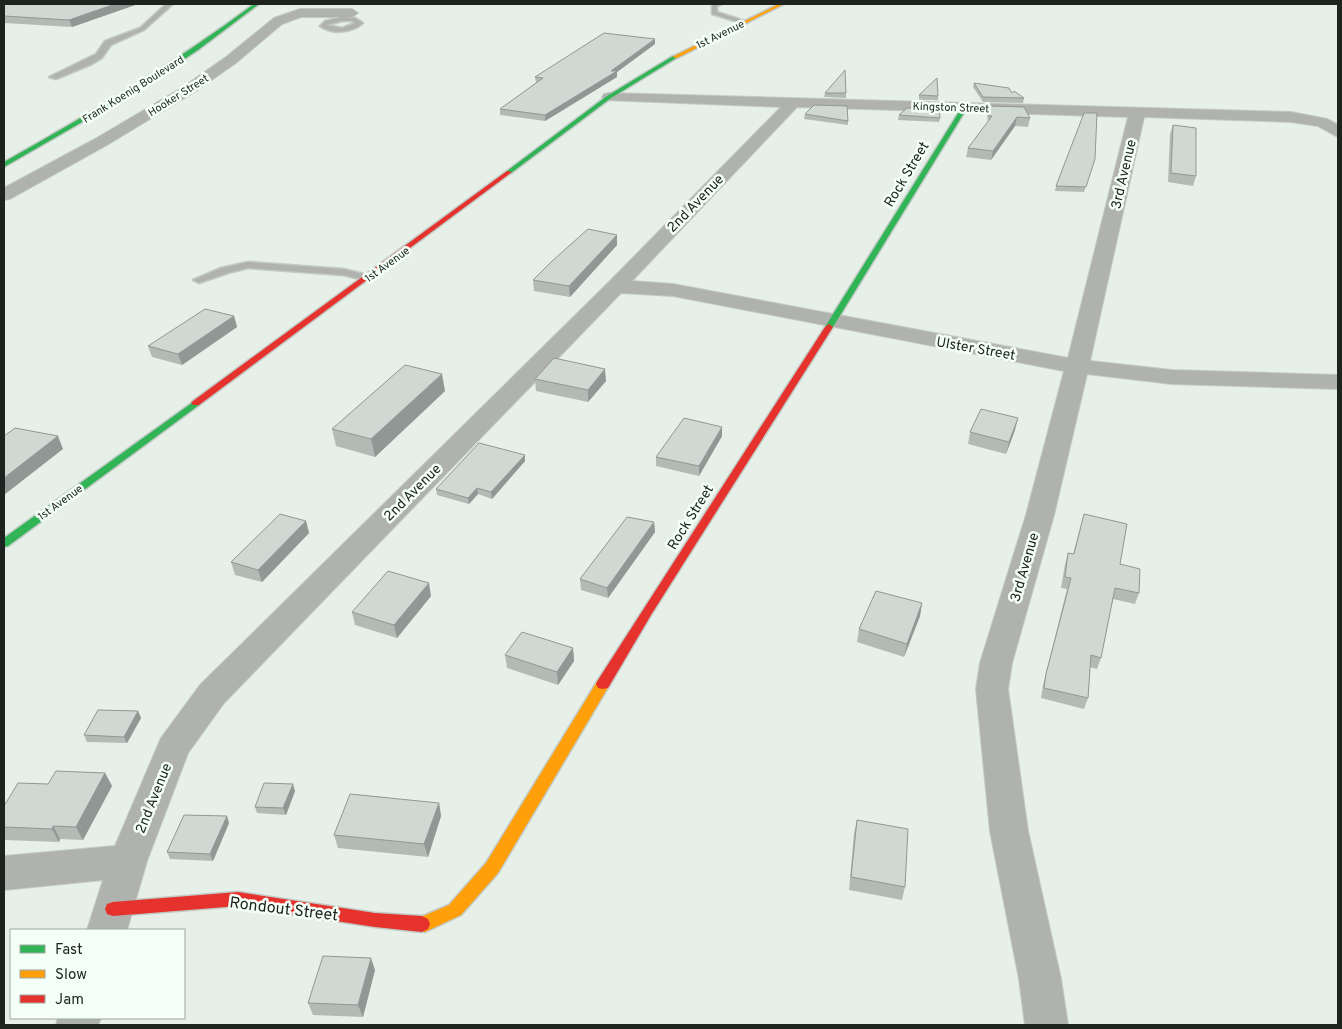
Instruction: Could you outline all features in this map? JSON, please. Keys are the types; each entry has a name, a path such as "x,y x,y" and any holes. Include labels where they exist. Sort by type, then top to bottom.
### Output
{"street":[{"name":"Frank Koenig Boulevard","path":"4,165 160,74 257,4"},
{"name":"1st Avenue","path":"4,543 368,278 609,97 692,47 782,4"},
{"name":"Hooker Street","path":"4,195 101,142 188,90 231,60 278,21 300,13 350,16"},
{"name":"Kingston Street","path":"609,97 1137,114 1291,117 1322,122 1338,132"},
{"name":"2nd Avenue","path":"110,920 128,861 172,748 212,694 616,286 793,103"},
{"name":"Rock Street","path":"425,924 455,910 492,868 647,612 868,266 964,108"},
{"name":"3rd Avenue","path":"1047,1025 1040,978 1009,830 992,689 996,663 1040,515 1137,114"},
{"name":"Ulster Street","path":"616,286 673,290 1077,366 1172,377 1338,382"},
{"path":"4,873 128,861"},
{"name":"Rondout Street","path":"110,920 238,899 375,920 425,924"}],"lane":[{"path":"53,77 99,56 108,43 142,29 170,4"},
{"path":"719,4 714,5 714,13 745,22"},
{"path":"199,280 225,270 248,265 344,272 368,278"}],"building":[{"path":"4,4 115,4 69,20 4,16"},
{"path":"604,33 655,39 611,71 617,71 545,115 500,109 543,78 535,77"},
{"path":"845,70 846,93 825,93"},
{"path":"937,78 938,96 919,95"},
{"path":"974,83 1009,88 1012,93 1014,91 1024,98 983,97"},
{"path":"814,105 847,106 848,121 805,114"},
{"path":"989,106 1024,107 1030,118 1017,117 993,151 968,148 992,116 989,116"},
{"path":"907,108 939,109 940,118 899,115"},
{"path":"1084,113 1097,113 1095,159 1086,187 1056,186"},
{"path":"1173,125 1196,128 1196,176 1171,173"},
{"path":"588,229 617,235 569,286 533,280 551,262"},
{"path":"205,309 234,316 178,354 148,346"},
{"path":"554,358 605,369 588,390 535,379"},
{"path":"405,365 442,374 371,439 332,429"},
{"path":"981,409 1018,418 1009,442 970,432"},
{"path":"684,418 722,427 699,466 656,457"},
{"path":"15,428 58,436 4,478 4,436"},
{"path":"479,443 525,455 491,492 477,488 468,498 436,489"},
{"path":"280,514 306,521 258,570 231,562"},
{"path":"1084,514 1127,524 1120,564 1140,569 1139,593 1115,588 1101,658 1091,655 1088,698 1044,688 1071,578 1065,577 1068,553 1074,554"},
{"path":"627,517 654,522 607,588 580,579"},
{"path":"388,571 429,583 394,625 352,612"},
{"path":"876,591 922,603 907,644 859,629"},
{"path":"522,632 573,648 557,672 505,655"},
{"path":"98,710 138,711 124,737 84,735"},
{"path":"56,771 105,773 76,827 53,826 52,829 4,827 4,806 18,783 48,784"},
{"path":"264,783 293,784 283,808 255,807"},
{"path":"350,794 439,803 424,844 334,835"},
{"path":"184,815 227,816 210,854 167,852"},
{"path":"857,820 908,829 905,887 851,877"},
{"path":"323,956 371,958 358,1005 308,1003"}],"traffic: fast":[{"path":"4,165 134,89 227,27 257,4"},
{"path":"509,172 609,97 675,57"},
{"path":"829,327 964,108"},
{"path":"4,543 196,403"}],"traffic: slow":[{"path":"675,57 782,4"},
{"path":"422,924 455,910 492,868 603,684"}],"traffic: jam":[{"path":"196,403 509,172"},
{"path":"603,684 829,327"},
{"path":"113,909 238,899 375,920 422,924"}]}
